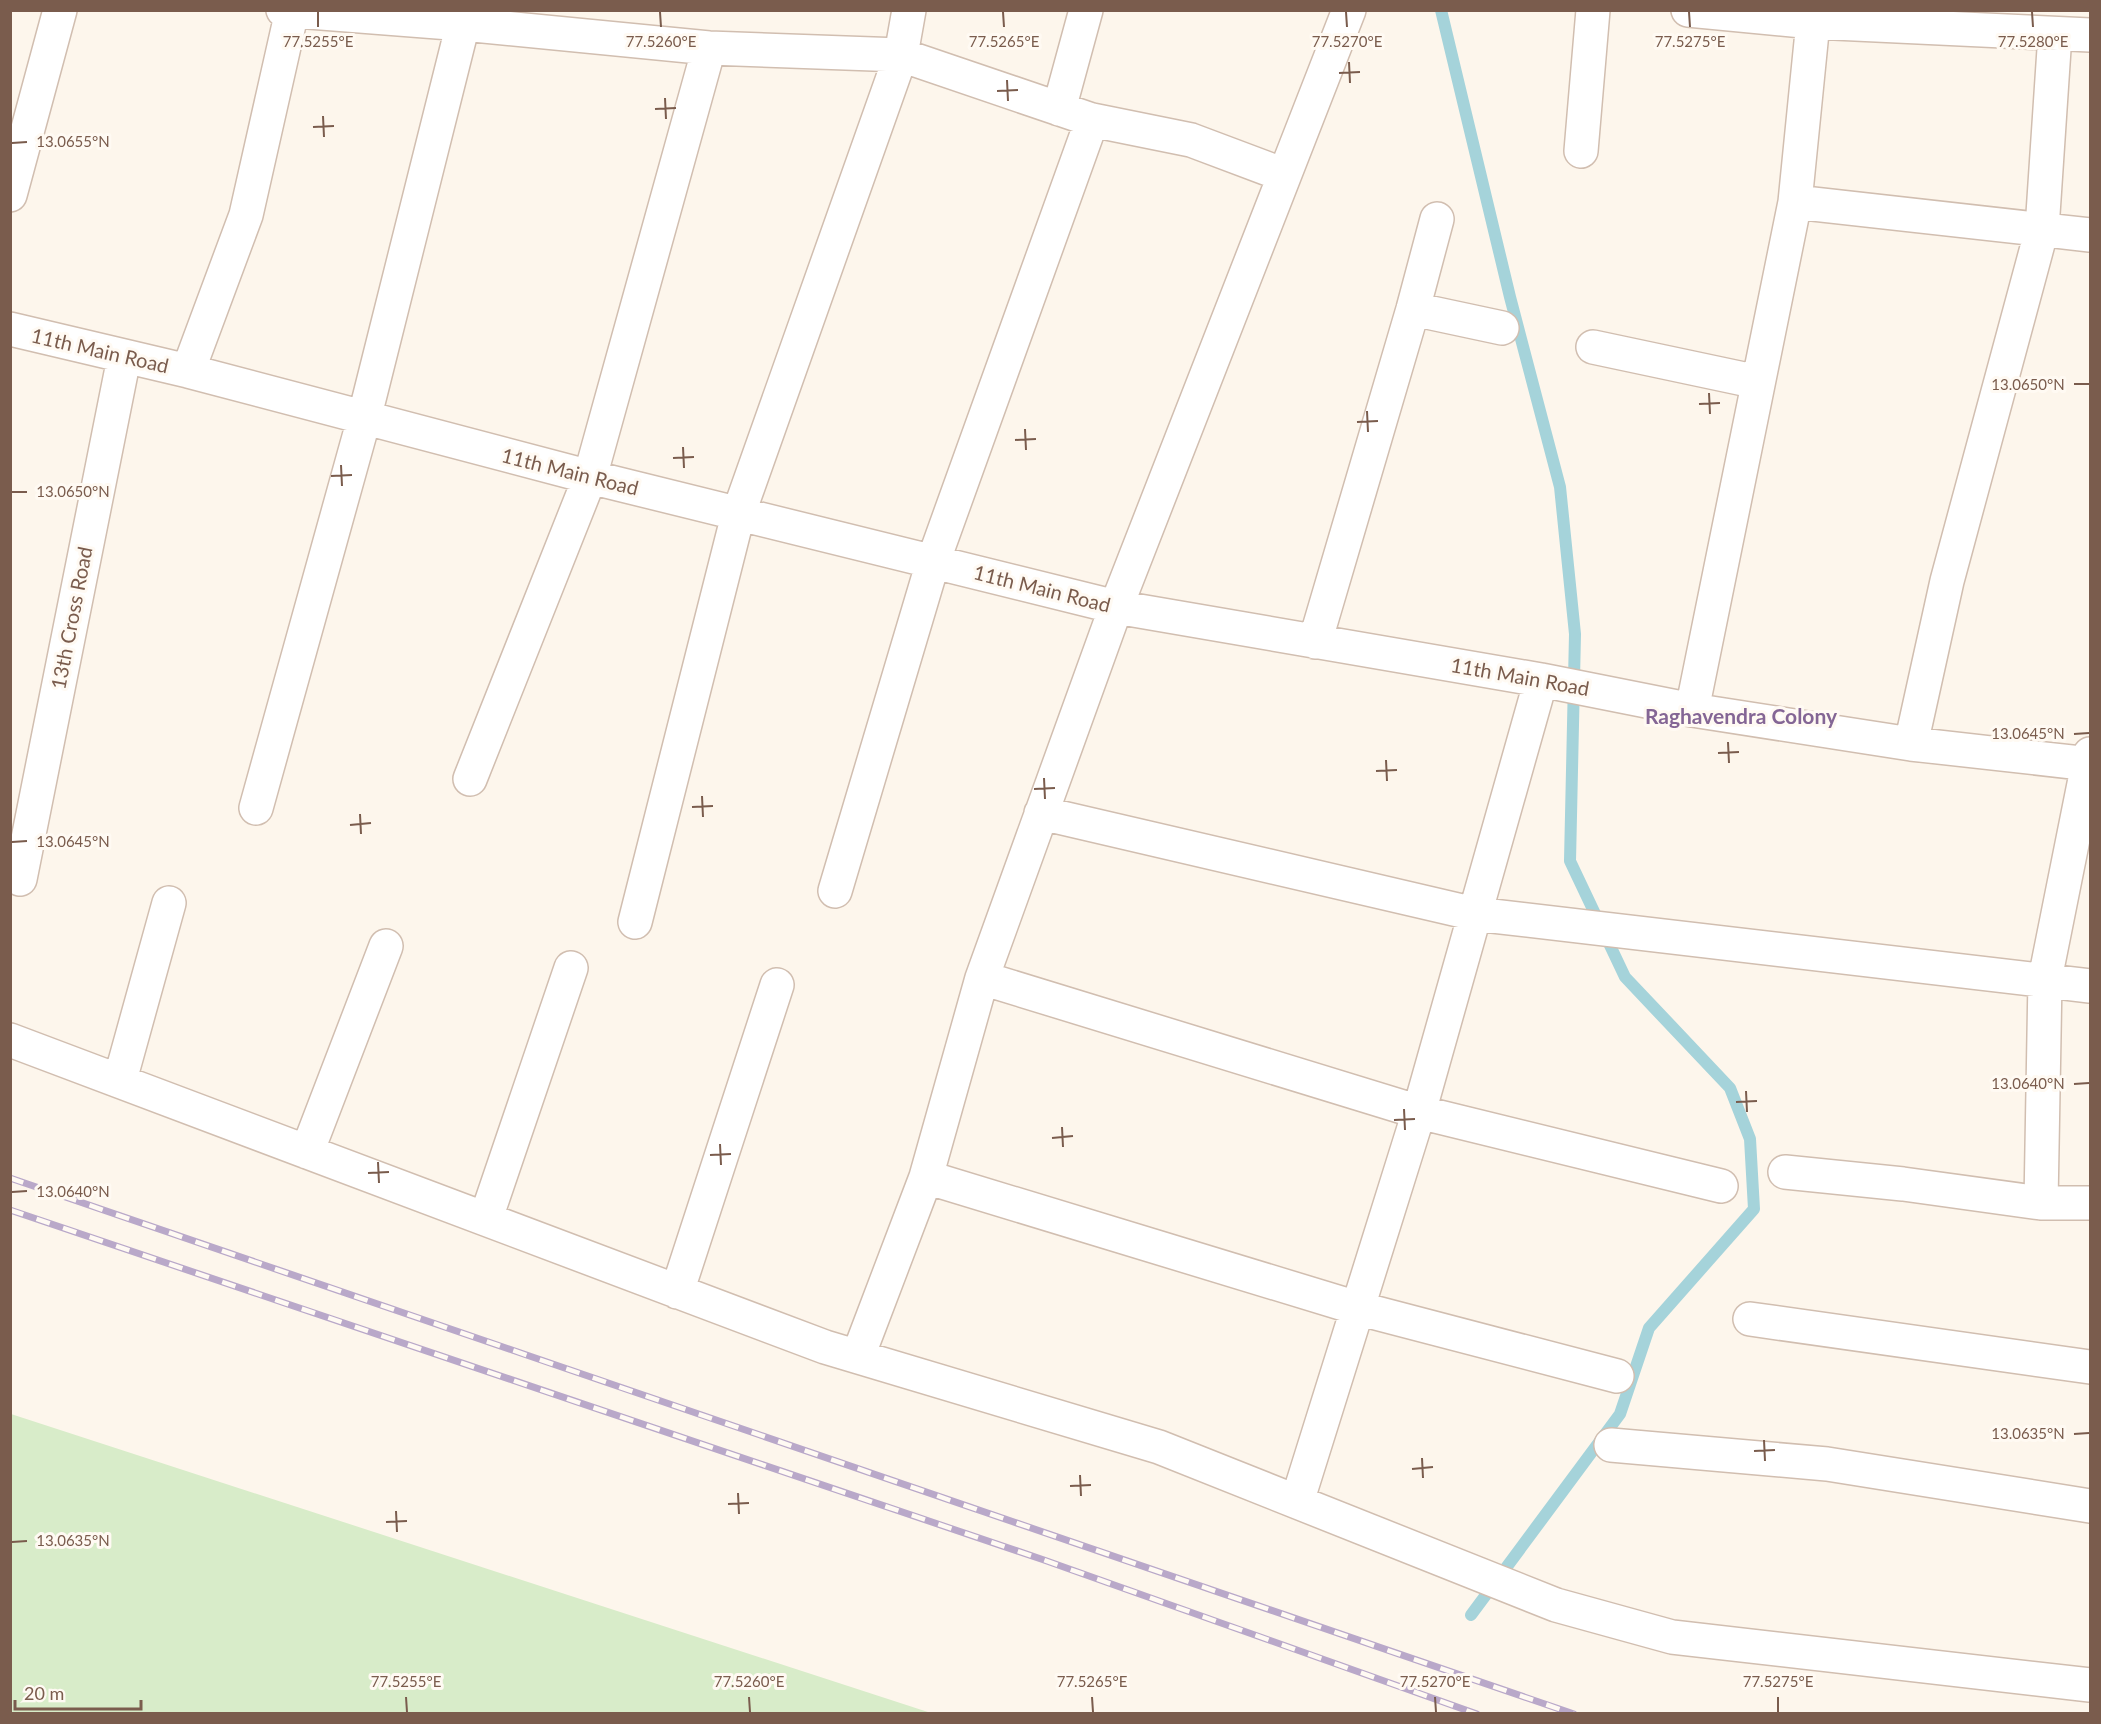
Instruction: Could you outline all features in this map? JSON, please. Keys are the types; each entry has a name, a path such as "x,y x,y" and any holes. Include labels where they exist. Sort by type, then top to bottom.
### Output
{"street":[{"path":"10,195 60,10"},
{"path":"283,10 463,24 709,48 901,55 1092,120 1191,140 1284,175"},
{"path":"635,921 738,514 901,55 909,10"},
{"path":"1059,109 1086,10"},
{"path":"858,1356 926,1177 982,978 1116,607 1349,10"},
{"path":"1581,151 1593,10"},
{"path":"1688,10 1813,22 2091,35"},
{"path":"188,371 246,215 292,11"},
{"path":"1692,710 1795,202 1813,22"},
{"path":"256,808 364,419 463,24"},
{"path":"1911,744 1947,581 2042,229 2055,34"},
{"path":"470,779 590,477 709,48"},
{"path":"835,891 933,562 1092,120"},
{"path":"1795,202 2091,235"},
{"path":"1315,642 1413,309 1437,219"},
{"path":"1413,309 1502,328"},
{"name":"11th Main Road","path":"10,329 124,358 188,371 590,477 1116,607 1540,680 1692,710 1911,744 2090,761"},
{"path":"1593,347 1758,382"},
{"name":"13th Cross Road","path":"20,879 124,358"},
{"path":"1297,1502 1419,1112 1540,680"},
{"path":"2041,1203 2045,979 2090,761"},
{"path":"1041,813 1475,914 1765,950 2045,979 2091,986"},
{"path":"120,1080 169,903"},
{"path":"307,1152 386,946"},
{"path":"486,1218 571,968"},
{"path":"982,978 1419,1112 1721,1186"},
{"path":"677,1292 777,985"},
{"path":"10,1040 677,1292 858,1356 1159,1447 1556,1605 1672,1637 2091,1685"},
{"path":"1785,1172 1903,1184 2041,1203 2091,1203"},
{"path":"926,1177 1357,1308 1617,1376"},
{"path":"1750,1319 2091,1367"},
{"path":"1611,1445 1827,1464 2091,1506"}],"green space":[{"path":"11,1414 931,1713 11,1713"}],"waterway":[{"path":"1441,10 1510,297 1560,487 1575,634 1570,861 1625,977 1730,1088 1750,1139 1754,1209 1649,1328 1620,1414 1471,1615"}],"railway":[{"path":"10,1178 1574,1714"},
{"path":"10,1210 1044,1560 1477,1714"}],"district":[{"name":"Raghavendra Colony","path":"1741,717"}]}
